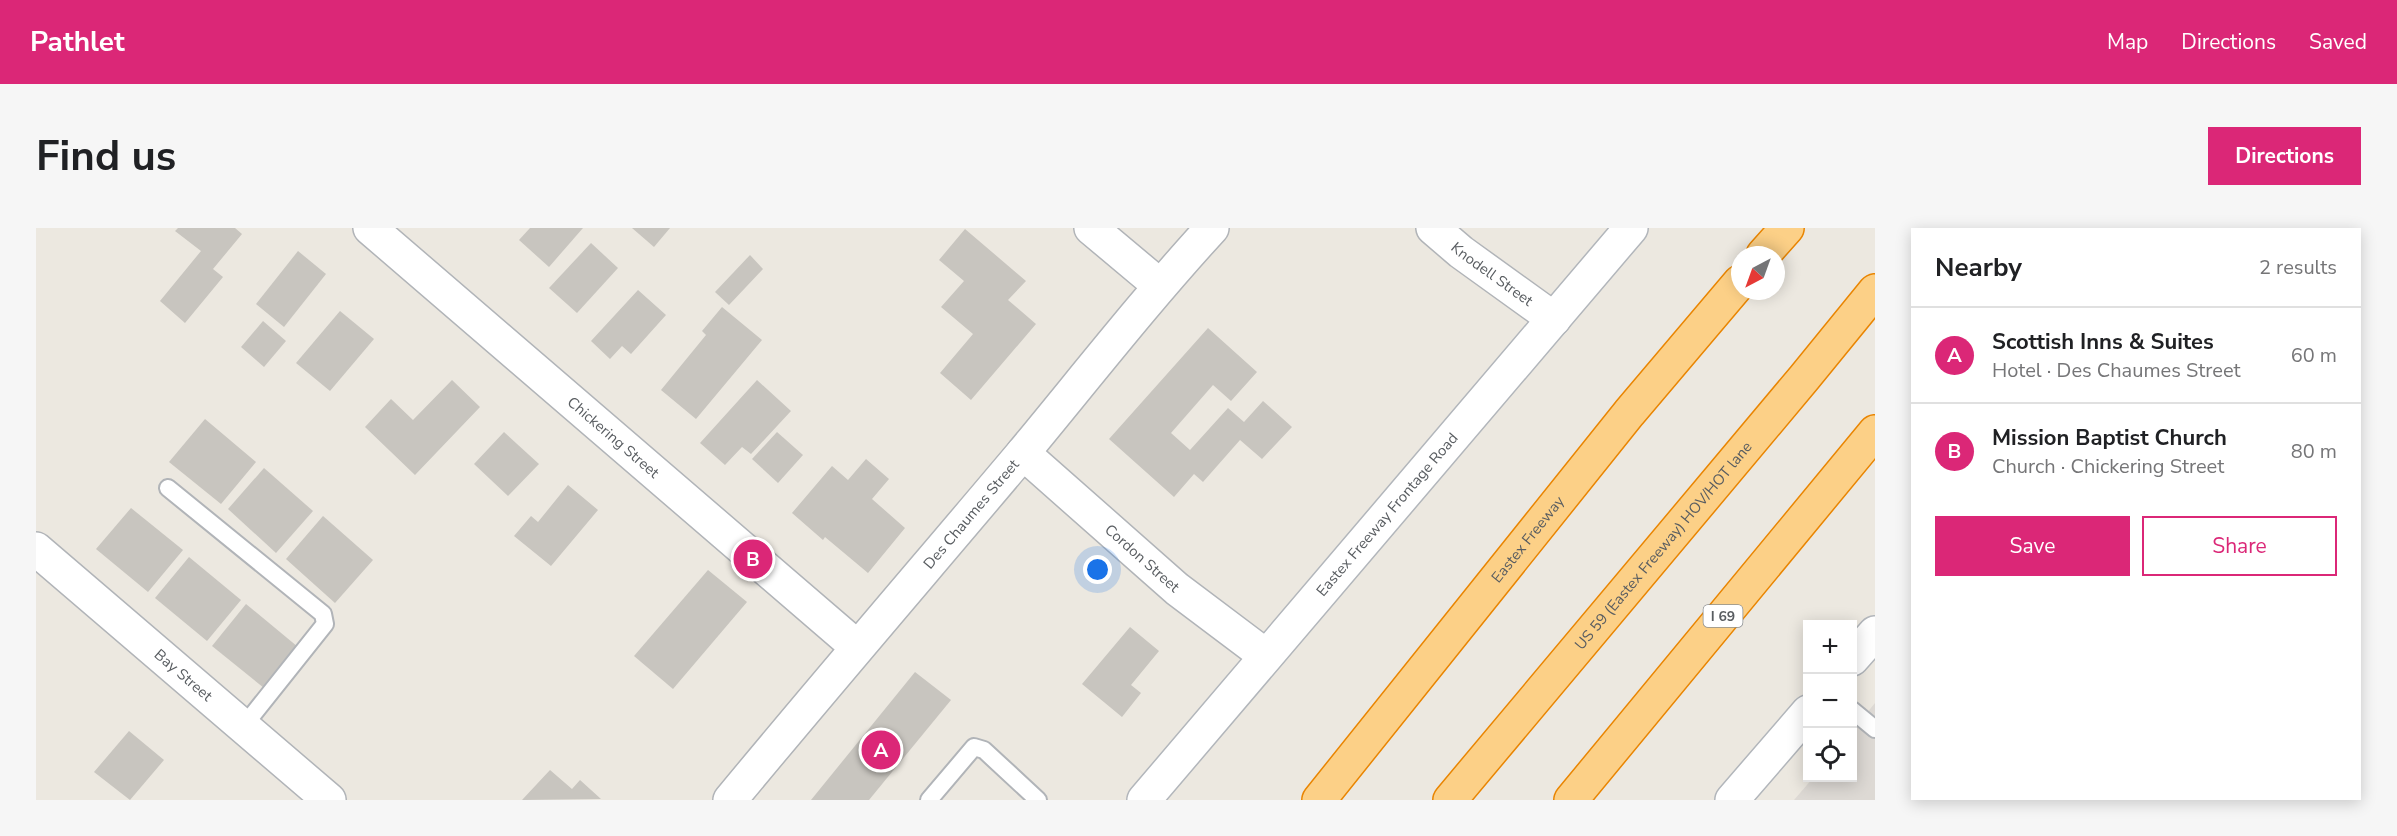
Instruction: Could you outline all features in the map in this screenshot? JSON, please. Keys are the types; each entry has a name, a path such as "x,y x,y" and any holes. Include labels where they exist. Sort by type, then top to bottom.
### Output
{"highway":[{"path":"1757,246 1764,228"},
{"path":"1771,246 1787,228"},
{"name":"US 59 (Eastex Freeway) HOV/HOT lane","path":"1450,800 1875,291"},
{"name":"Eastex Freeway","path":"1319,800 1629,413 1731,293"},
{"name":"I 69","path":"1571,800 1875,432"}],"street":[{"name":"Chickering Street","path":"370,228 856,647"},
{"path":"1091,228 1160,285"},
{"name":"Des Chaumes Street","path":"730,800 856,647 1023,453 1160,285 1212,228"},
{"name":"Knodell Street","path":"1433,228 1461,252 1554,319"},
{"name":"Eastex Freeway Frontage Road","path":"1144,800 1631,228"},
{"name":"Cordon Street","path":"1023,453 1177,589 1266,656"},
{"name":"Bay Street","path":"36,549 329,800"},
{"path":"1857,653 1875,633"},
{"path":"1732,800 1803,718"}],"lane":[{"path":"168,488 323,614 325,624 243,727"},
{"path":"1857,714 1875,729"},
{"path":"929,800 974,747 984,750 1038,800"}],"shaded area":[{"path":"1875,703 1875,800 1794,800 1810,782 1857,782 1857,725"}],"building":[{"path":"178,228 235,228 242,234 213,269 223,277 185,323 160,301 201,251 175,231"},
{"path":"530,228 583,228 549,267 519,240"},
{"path":"632,228 670,228 654,247"},
{"path":"965,229 1026,281 1008,300 1036,324 971,400 940,373 973,334 941,307 964,281 939,260"},
{"path":"591,243 618,268 577,313 549,288"},
{"path":"298,251 326,274 284,327 256,304"},
{"path":"750,255 763,269 729,305 715,292"},
{"path":"638,290 666,315 631,354 622,346 610,359 591,341"},
{"path":"722,307 762,340 696,419 661,390 706,335 702,331"},
{"path":"340,311 374,339 330,391 296,363"},
{"path":"263,321 286,341 264,367 241,347"},
{"path":"1208,328 1257,372 1231,401 1213,385 1171,433 1190,450 1228,408 1244,422 1263,401 1292,427 1262,459 1240,440 1203,482 1194,474 1174,497 1109,439"},
{"path":"452,380 480,407 415,475 365,427 391,399 413,420"},
{"path":"757,380 791,411 751,454 742,447 725,465 700,443"},
{"path":"205,419 256,462 221,504 169,462"},
{"path":"504,432 539,464 508,496 474,464"},
{"path":"777,432 803,455 778,483 752,459"},
{"path":"866,459 889,479 872,499 905,528 868,573 825,537 823,540 792,513 832,466 848,480"},
{"path":"264,468 313,511 276,553 228,509"},
{"path":"568,485 598,510 551,566 514,536 531,516 538,522"},
{"path":"131,508 183,550 148,592 96,549"},
{"path":"323,516 373,560 335,603 286,559"},
{"path":"189,557 241,600 207,641 155,598"},
{"path":"708,570 747,602 673,689 634,656"},
{"path":"246,604 298,647 264,688 212,646"},
{"path":"1130,627 1159,651 1131,685 1141,693 1122,717 1082,684"},
{"path":"915,672 951,700 869,800 811,800"},
{"path":"129,731 164,760 130,800 94,772"},
{"path":"550,770 572,789 580,780 601,799 522,800"}],"place":[{"name":"Mission Baptist Church","path":"753,559"},
{"name":"Scottish Inns & Suites","path":"881,750"}]}
